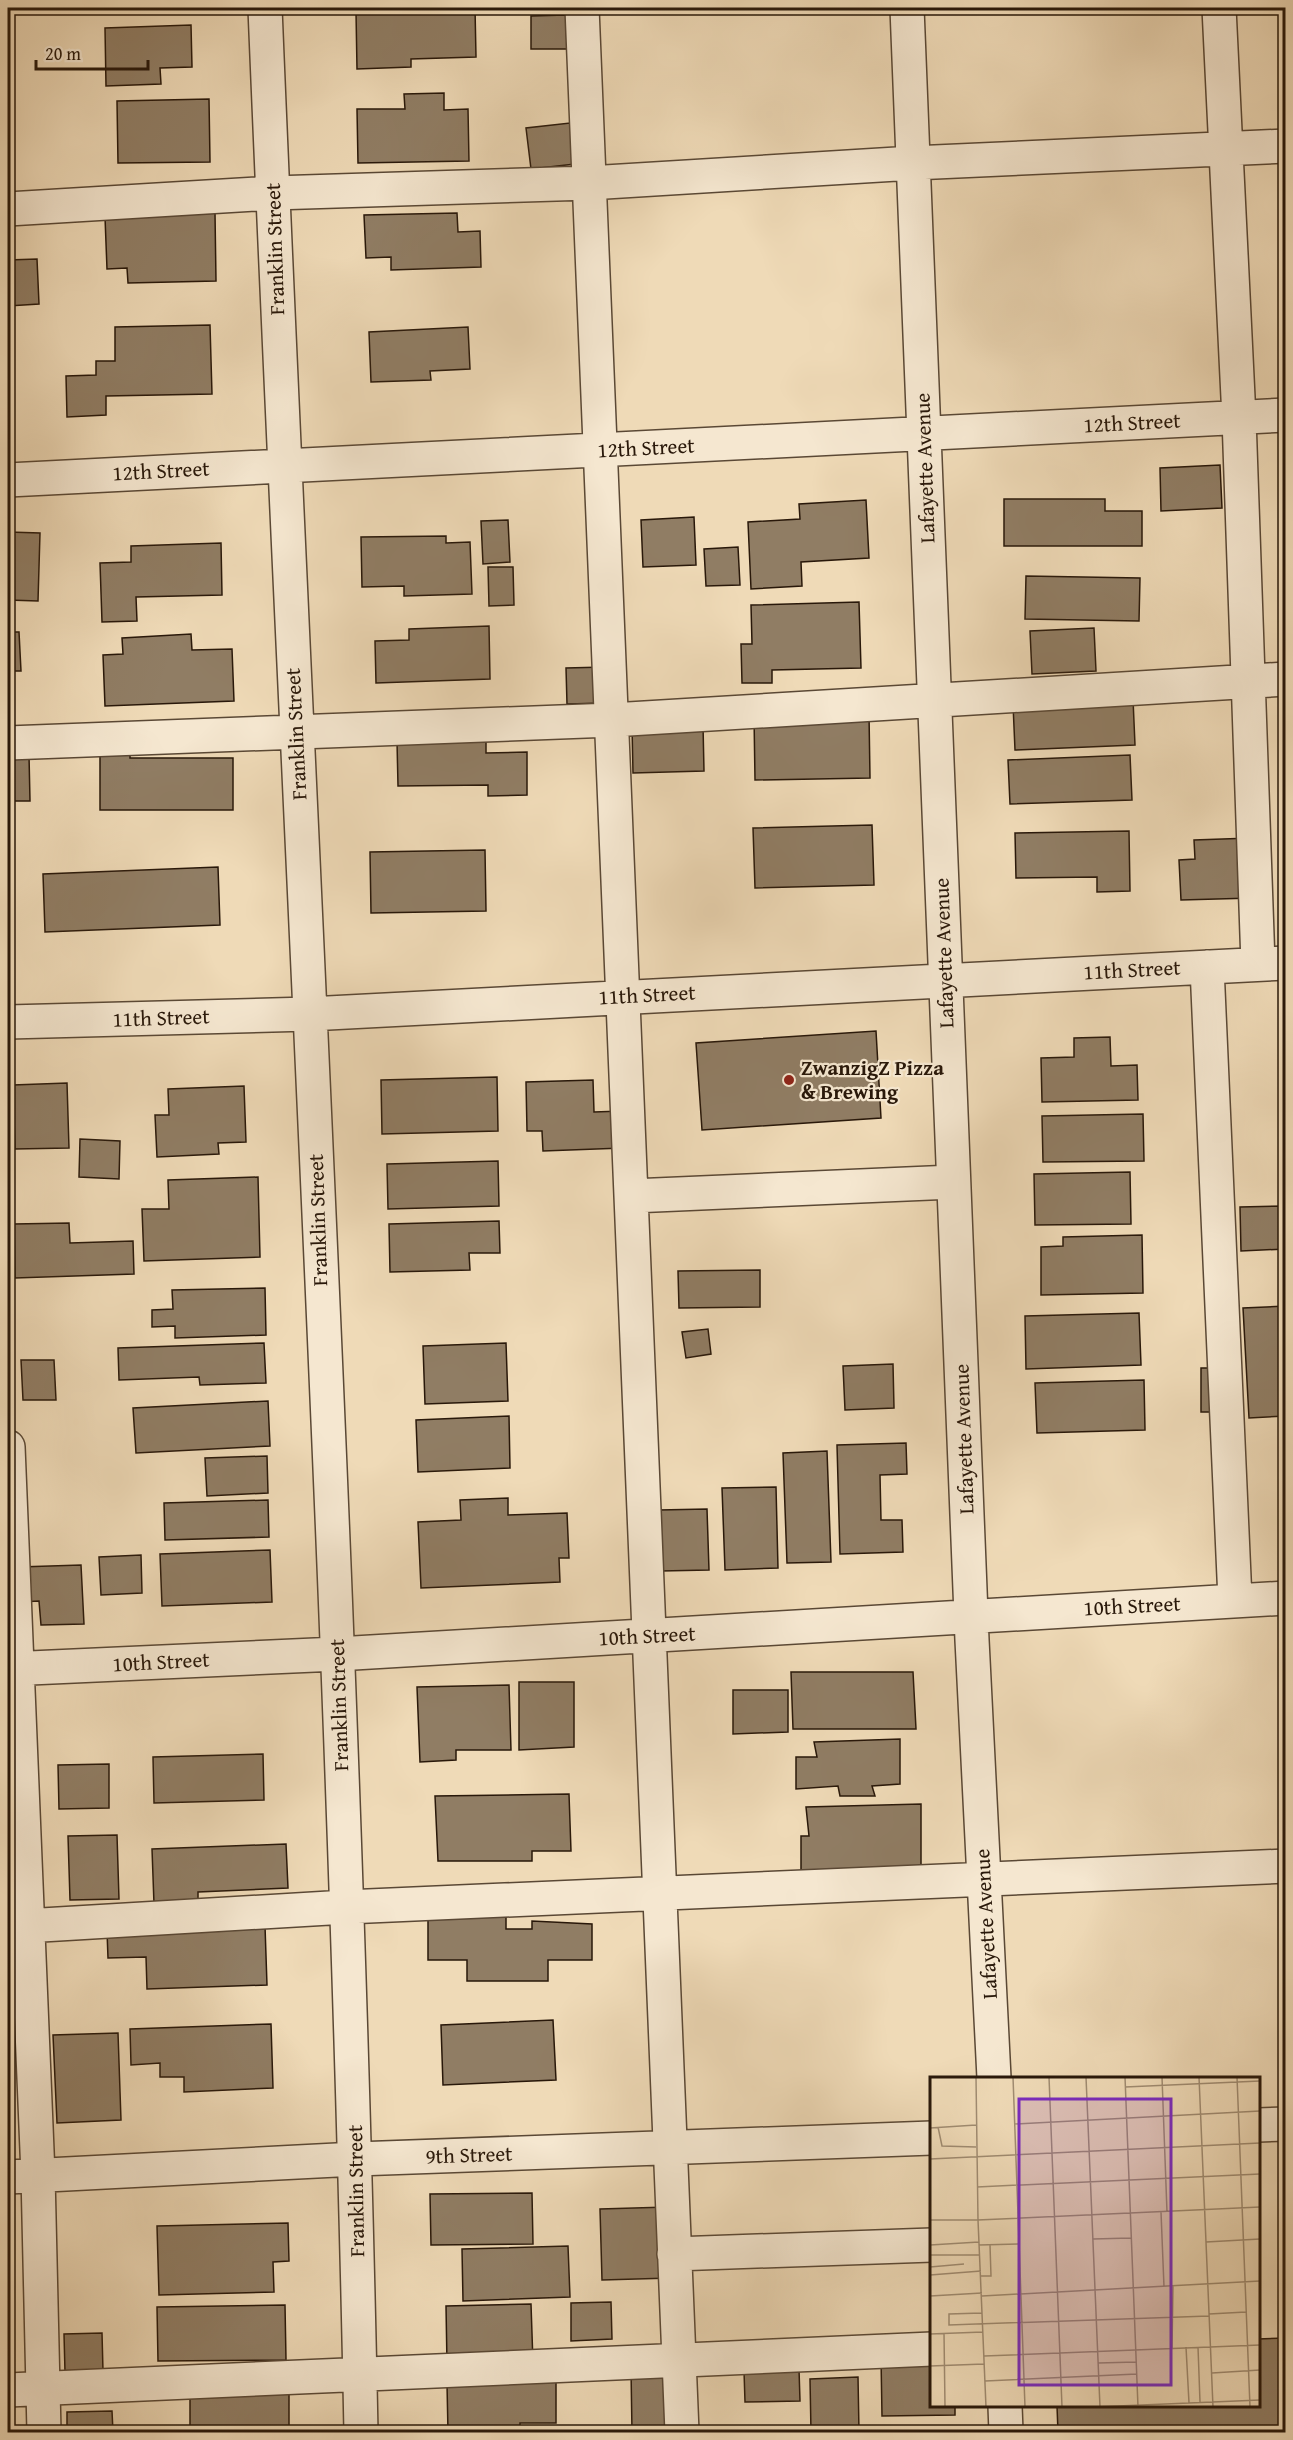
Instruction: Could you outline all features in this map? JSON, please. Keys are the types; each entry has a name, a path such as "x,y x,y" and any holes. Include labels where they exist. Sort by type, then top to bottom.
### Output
{"street":[{"name":"Franklin Street","path":"265,8 337,1654 356,2159 361,2433"},
{"path":"582,8 682,2433"},
{"name":"Lafayette Avenue","path":"908,8 971,1616 994,2077"},
{"path":"1219,8 1239,418 1248,681 1272,963"},
{"path":"8,209 273,193 589,183 914,163 1286,146"},
{"name":"12th Street","path":"8,480 1286,416"},
{"path":"8,743 296,730 612,720 1286,679"},
{"name":"11th Street","path":"8,1022 309,1014 1272,963"},
{"path":"1207,967 1235,1600"},
{"path":"632,1196 953,1182"},
{"path":"8,1448 23,2176 43,2388 44,2433"},
{"name":"10th Street","path":"12,1669 337,1654 1286,1598"},
{"path":"18,1927 346,1907 1286,1866"},
{"path":"1260,2125 1286,2124"},
{"name":"9th Street","path":"23,2176 356,2159 930,2138"},
{"path":"674,2254 930,2245"},
{"path":"8,2390 930,2349"},
{"path":"1005,2407 1006,2433"}],"building":[{"path":"475,8 476,57 411,59 411,67 357,69 356,12"},
{"path":"566,15 567,49 531,49 531,16"},
{"path":"191,25 192,67 160,68 161,84 106,86 105,28"},
{"path":"444,93 444,110 468,109 469,161 358,163 357,109 405,109 404,94"},
{"path":"209,99 210,162 118,163 117,101"},
{"path":"570,123 575,164 531,169 526,128"},
{"path":"215,213 216,281 128,283 127,268 107,269 105,217"},
{"path":"457,213 458,232 480,231 481,267 391,270 391,257 366,258 364,215"},
{"path":"37,259 39,304 8,306 8,260"},
{"path":"210,325 212,394 106,396 106,415 67,417 66,376 96,375 96,361 115,361 115,327"},
{"path":"468,327 470,369 430,371 431,380 371,382 369,332"},
{"path":"1220,465 1222,508 1161,511 1160,468"},
{"path":"1004,499 1105,499 1105,511 1142,511 1142,546 1004,546"},
{"path":"866,500 869,558 801,562 802,586 751,589 748,522 800,519 799,504"},
{"path":"694,517 696,565 643,567 641,520"},
{"path":"508,520 510,562 483,564 481,521"},
{"path":"8,532 40,533 38,601 8,600"},
{"path":"446,536 446,543 470,542 472,594 404,596 404,586 362,587 361,537"},
{"path":"221,543 222,595 136,597 137,621 102,622 100,563 131,562 131,546"},
{"path":"738,547 740,585 706,586 704,549"},
{"path":"488,567 513,567 514,605 489,606"},
{"path":"1026,576 1140,578 1139,621 1025,619"},
{"path":"859,602 861,668 772,670 772,683 742,683 741,644 752,644 751,605"},
{"path":"489,626 490,679 376,683 375,641 409,640 409,629"},
{"path":"1094,628 1096,671 1032,674 1030,631"},
{"path":"8,632 19,632 21,671 8,671"},
{"path":"191,634 192,650 232,649 234,701 105,706 103,655 123,654 122,638"},
{"path":"605,667 606,703 567,704 566,668"},
{"path":"1133,699 1135,745 1015,750 1013,704"},
{"path":"869,714 870,778 755,780 754,716"},
{"path":"703,725 704,771 633,773 632,726"},
{"path":"486,740 486,753 527,752 527,795 488,796 488,785 398,786 397,741"},
{"path":"100,745 130,745 130,758 233,758 233,810 100,810"},
{"path":"8,755 29,755 30,801 8,801"},
{"path":"1130,755 1132,800 1010,804 1008,760"},
{"path":"872,825 874,885 755,888 753,828"},
{"path":"1129,831 1130,891 1097,892 1097,877 1016,878 1015,833"},
{"path":"1251,838 1253,898 1181,900 1179,860 1195,859 1194,840"},
{"path":"485,850 486,911 371,913 370,852"},
{"path":"218,867 220,925 45,932 43,874"},
{"name":"ZwanzigZ Pizza & Brewing","path":"876,1031 881,1118 702,1130 696,1043"},
{"path":"1110,1037 1111,1066 1137,1065 1138,1100 1042,1102 1041,1058 1074,1057 1074,1038"},
{"path":"497,1077 498,1131 382,1134 381,1080"},
{"path":"593,1080 594,1112 622,1111 623,1148 543,1151 542,1131 527,1131 526,1082"},
{"path":"67,1083 69,1148 15,1149 13,1085"},
{"path":"244,1086 246,1142 218,1143 219,1154 157,1157 155,1115 169,1115 168,1089"},
{"path":"1143,1114 1144,1161 1043,1162 1042,1116"},
{"path":"80,1139 120,1141 119,1179 79,1177"},
{"path":"498,1161 499,1206 388,1209 387,1164"},
{"path":"1130,1172 1131,1224 1035,1225 1034,1174"},
{"path":"258,1177 260,1257 144,1261 142,1209 169,1209 168,1180"},
{"path":"1286,1206 1286,1249 1241,1251 1240,1207"},
{"path":"499,1221 500,1253 469,1253 470,1270 390,1272 389,1224"},
{"path":"69,1223 70,1243 133,1241 134,1274 15,1278 14,1224"},
{"path":"1142,1235 1143,1293 1041,1295 1041,1247 1063,1246 1063,1237"},
{"path":"760,1270 760,1307 679,1308 678,1271"},
{"path":"265,1288 266,1335 175,1338 175,1326 152,1327 152,1310 173,1309 172,1290"},
{"path":"1286,1306 1286,1416 1249,1418 1243,1308"},
{"path":"1139,1313 1141,1365 1026,1369 1025,1316"},
{"path":"708,1329 711,1354 686,1358 682,1332"},
{"path":"264,1343 266,1383 200,1385 199,1377 119,1380 118,1348"},
{"path":"506,1343 508,1401 425,1404 423,1346"},
{"path":"21,1360 54,1360 56,1400 23,1400"},
{"path":"893,1364 894,1408 845,1410 843,1366"},
{"path":"1201,1368 1222,1368 1222,1412 1201,1412"},
{"path":"1144,1380 1145,1430 1037,1433 1035,1383"},
{"path":"268,1401 270,1446 136,1453 133,1408"},
{"path":"509,1416 510,1468 418,1472 416,1420"},
{"path":"906,1443 907,1474 880,1475 881,1520 902,1520 903,1552 840,1554 837,1445"},
{"path":"827,1451 831,1562 787,1563 783,1453"},
{"path":"267,1456 268,1493 207,1496 205,1458"},
{"path":"776,1487 778,1568 725,1570 722,1488"},
{"path":"508,1498 508,1515 567,1513 569,1558 559,1558 560,1582 421,1588 418,1522 461,1520 460,1500"},
{"path":"268,1500 269,1537 165,1540 164,1503"},
{"path":"707,1509 709,1570 661,1571 659,1510"},
{"path":"270,1550 272,1602 162,1606 160,1554"},
{"path":"141,1555 142,1593 101,1595 99,1557"},
{"path":"81,1565 84,1624 41,1625 39,1601 20,1602 19,1567"},
{"path":"791,1672 913,1672 916,1729 793,1729"},
{"path":"519,1682 574,1682 574,1747 519,1750"},
{"path":"509,1685 511,1750 456,1750 456,1760 420,1762 417,1687"},
{"path":"733,1690 788,1690 788,1732 733,1734"},
{"path":"900,1739 900,1784 872,1786 875,1796 840,1796 838,1786 796,1789 796,1757 817,1757 814,1742"},
{"path":"263,1754 264,1800 154,1803 153,1757"},
{"path":"109,1764 109,1808 59,1809 58,1765"},
{"path":"569,1794 571,1851 532,1851 532,1861 438,1861 435,1796"},
{"path":"921,1804 921,1869 801,1872 801,1836 809,1836 806,1807"},
{"path":"117,1835 119,1899 70,1900 68,1836"},
{"path":"286,1844 288,1888 198,1892 198,1902 154,1904 152,1849"},
{"path":"428,1916 506,1916 506,1929 532,1929 532,1921 592,1924 592,1960 548,1960 548,1981 467,1981 467,1960 428,1960"},
{"path":"265,1926 267,1985 147,1989 146,1957 108,1958 107,1931"},
{"path":"8,1953 14,1953 16,2022 8,2022"},
{"path":"553,2020 556,2080 443,2085 441,2025"},
{"path":"271,2024 273,2088 184,2092 184,2077 160,2077 160,2063 131,2065 130,2029"},
{"path":"118,2033 121,2120 57,2123 53,2035"},
{"path":"532,2193 533,2244 431,2245 430,2194"},
{"path":"668,2207 671,2278 602,2280 600,2209"},
{"path":"288,2223 289,2261 273,2262 274,2292 159,2295 157,2226"},
{"path":"568,2246 570,2297 463,2301 462,2249"},
{"path":"611,2302 612,2339 571,2341 571,2303"},
{"path":"531,2304 533,2363 447,2364 446,2306"},
{"path":"285,2305 286,2360 158,2361 157,2307"},
{"path":"102,2333 103,2371 65,2372 64,2334"},
{"path":"1286,2338 1286,2432 1058,2432 1057,2407 1260,2407 1260,2339"},
{"path":"930,2357 930,2407 955,2407 955,2415 882,2416 881,2358"},
{"path":"675,2369 676,2432 632,2432 631,2370"},
{"path":"799,2369 800,2401 745,2402 744,2371"},
{"path":"858,2377 859,2432 811,2432 810,2379"},
{"path":"556,2382 556,2423 520,2423 520,2432 448,2432 447,2384"},
{"path":"289,2386 289,2432 190,2432 190,2387"},
{"path":"112,2411 113,2432 67,2432 67,2412"}],"place":[{"name":"ZwanzigZ Pizza & Brewing","path":"789,1080"}]}
